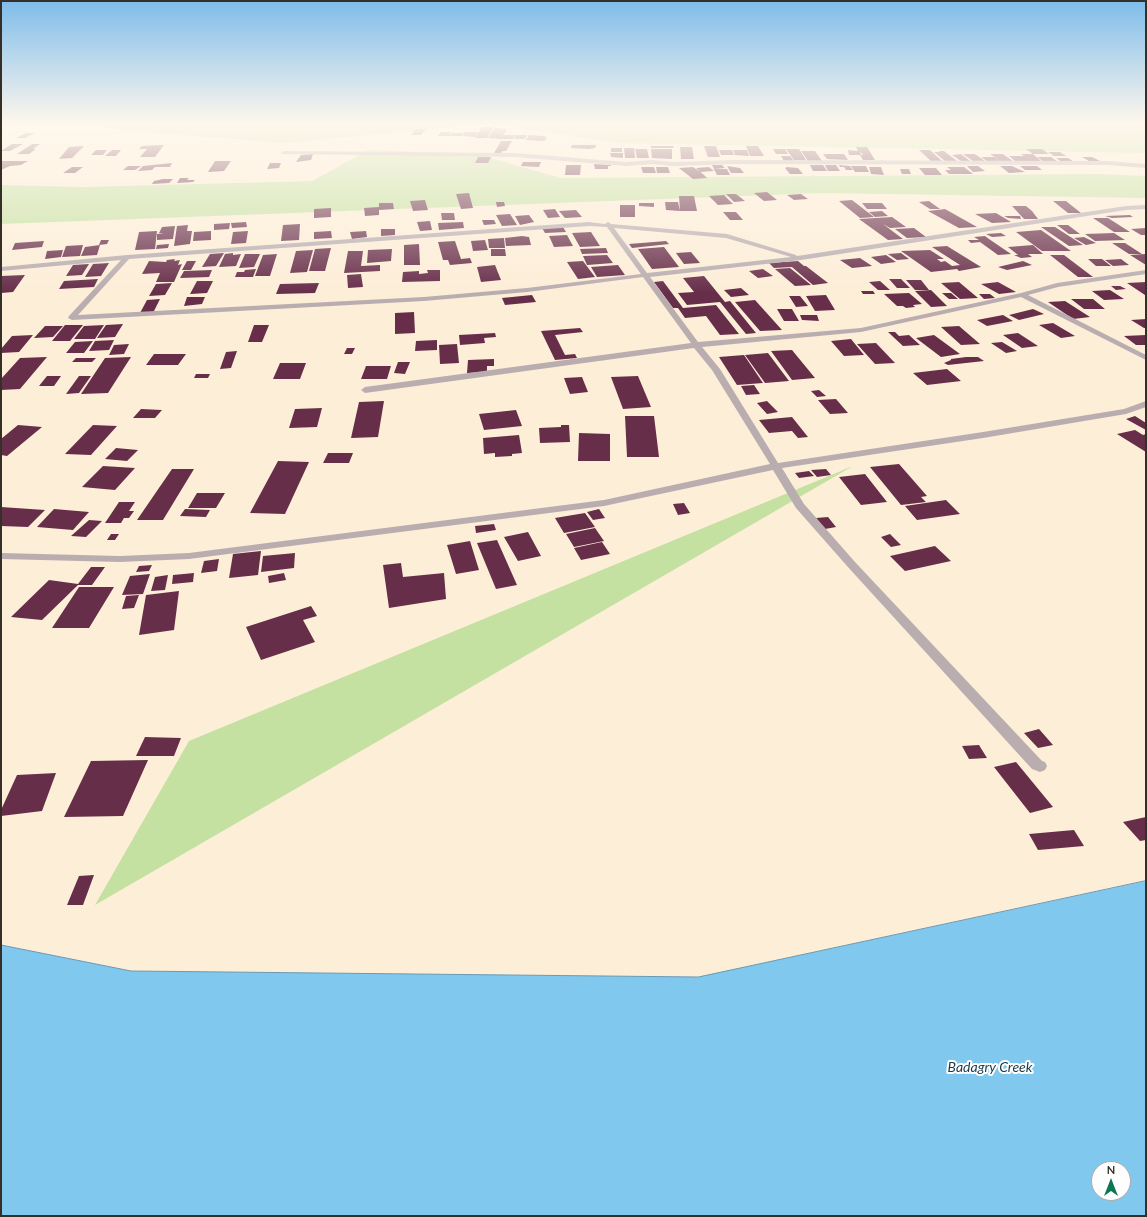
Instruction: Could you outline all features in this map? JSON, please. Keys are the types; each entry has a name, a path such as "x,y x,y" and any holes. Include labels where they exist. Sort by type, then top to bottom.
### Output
{"street":[{"path":"127,257 72,318 424,300 527,290 645,275 801,258 1118,209 1146,207"},
{"path":"1,269 127,257 589,224 608,224 727,236 801,258"},
{"path":"608,224 696,345 716,369 800,506 851,564 1037,765 1040,766"},
{"path":"365,390 696,345 861,330 1022,295 1057,285 1146,272"},
{"path":"1022,295 1146,358"},
{"path":"1,556 120,559 189,556 604,503 776,466 983,435 1126,411 1146,404"}],"green space":[{"path":"314,180 1146,180 1146,198 822,193 1,224 1,185 83,187"},
{"path":"853,466 95,905 189,741"}],"water":[{"name":"Badagry Creek","path":"1146,881 1146,1216 1,1216 1,945 131,971 698,977"}],"building":[{"path":"172,180 169,183 152,184 154,181"},
{"path":"179,180 195,180 193,182 177,183"},
{"path":"767,192 777,200 764,201 754,193"},
{"path":"469,193 473,208 461,209 456,194"},
{"path":"726,194 736,194 745,201 734,202"},
{"path":"801,194 808,199 794,200 787,195"},
{"path":"724,195 733,204 718,205 709,196"},
{"path":"679,196 694,196 697,211 680,211"},
{"path":"425,200 428,210 413,211 410,201"},
{"path":"852,200 874,217 860,218 839,201"},
{"path":"929,201 940,209 930,209 919,202"},
{"path":"1053,201 1066,201 1081,213 1068,213"},
{"path":"496,202 504,202 505,206 497,207"},
{"path":"665,202 678,202 680,211 666,210"},
{"path":"379,203 393,203 394,209 379,210 379,215 365,216 364,208 379,207"},
{"path":"639,203 654,203 654,207 639,206"},
{"path":"862,203 882,203 887,209 867,209"},
{"path":"620,205 635,205 635,217 620,217"},
{"path":"1012,206 1026,206 1038,219 1024,219"},
{"path":"331,208 331,217 314,218 314,209"},
{"path":"555,209 560,217 548,218 543,210"},
{"path":"945,209 977,227 959,228 928,211"},
{"path":"576,210 582,217 565,218 559,211"},
{"path":"882,211 888,216 875,217 869,212"},
{"path":"723,212 736,212 743,220 730,220"},
{"path":"441,213 454,213 455,220 442,220"},
{"path":"996,213 1011,222 992,223 975,214"},
{"path":"510,214 517,225 502,226 496,215"},
{"path":"529,215 534,222 520,225 515,216"},
{"path":"1130,215 1133,217 1112,218 1105,216"},
{"path":"1004,216 1020,216 1021,219 1008,218"},
{"path":"892,217 906,227 890,228 883,224 903,239 888,240 859,219"},
{"path":"1093,218 1108,218 1130,232 1114,232"},
{"path":"482,220 494,220 496,224 484,225"},
{"path":"430,221 432,230 420,231 417,222"},
{"path":"246,222 247,227 232,228 231,223"},
{"path":"463,222 464,228 439,230 438,223"},
{"path":"230,223 229,229 214,230 214,224"},
{"path":"300,224 299,240 281,241 283,225"},
{"path":"188,225 187,231 192,231 190,244 174,246 177,226"},
{"path":"1057,225 1068,225 1080,234 1069,234"},
{"path":"175,226 173,239 157,240 157,234 164,233 159,233 162,227"},
{"path":"563,227 566,232 545,233 542,228"},
{"path":"1041,227 1055,227 1083,245 1069,246"},
{"path":"914,228 926,237 907,238 895,229"},
{"path":"1146,228 1146,235 1141,235 1131,229"},
{"path":"381,229 395,229 395,235 381,236"},
{"path":"1041,230 1071,251 1042,251 1016,232"},
{"path":"157,231 155,249 135,250 139,232"},
{"path":"211,231 211,240 193,241 194,232"},
{"path":"248,231 246,243 231,244 233,232"},
{"path":"331,231 332,238 314,239 314,232"},
{"path":"366,231 367,237 352,239 350,232"},
{"path":"591,232 600,246 580,247 572,233"},
{"path":"1001,233 1006,236 992,237 986,234"},
{"path":"1114,233 1125,240 1095,241 1085,234"},
{"path":"567,235 573,246 554,247 549,236"},
{"path":"522,236 529,237 531,245 506,246 505,238"},
{"path":"985,236 1011,254 998,255 980,242 971,243 968,240 979,240 974,237"},
{"path":"1084,237 1096,243 1086,245 1074,238"},
{"path":"504,238 505,248 489,248 488,239"},
{"path":"101,240 109,240 107,244 99,245"},
{"path":"485,240 488,250 473,251 471,241"},
{"path":"44,241 42,247 12,250 15,243"},
{"path":"455,241 461,259 470,258 472,263 450,265 448,260 443,260 438,242"},
{"path":"666,241 669,244 632,248 629,244"},
{"path":"1112,243 1125,243 1142,254 1129,254"},
{"path":"169,244 168,248 156,249 157,245"},
{"path":"419,244 420,265 404,265 404,245"},
{"path":"83,245 80,256 62,257 66,246"},
{"path":"100,245 97,255 81,256 85,247"},
{"path":"1033,245 1043,254 1028,254 1032,257 1021,258 1014,255 1018,255 1008,247"},
{"path":"947,246 981,267 959,271 957,269 931,272 901,251 930,250 944,259 937,259 941,262 945,261 952,266 960,265 932,247"},
{"path":"664,247 679,267 652,269 638,249"},
{"path":"331,248 325,271 309,271 315,249"},
{"path":"606,248 608,253 582,254 580,249"},
{"path":"392,249 391,261 367,263 368,250"},
{"path":"491,249 505,249 506,256 491,256"},
{"path":"63,250 61,257 45,259 47,251"},
{"path":"313,250 307,272 290,273 296,251"},
{"path":"348,251 363,251 361,266 380,265 380,271 344,273"},
{"path":"691,252 700,263 684,264 676,253"},
{"path":"224,253 216,266 202,267 210,254"},
{"path":"233,253 233,255 241,254 236,266 219,267 225,254"},
{"path":"901,253 909,259 897,260 888,254"},
{"path":"245,254 260,254 254,267 239,268"},
{"path":"277,254 270,276 255,276 263,255"},
{"path":"1145,254 1146,265 1130,255"},
{"path":"607,255 613,263 587,265 583,256"},
{"path":"886,255 896,262 881,264 871,257"},
{"path":"1050,255 1064,255 1093,277 1078,277"},
{"path":"860,258 872,266 852,268 840,260"},
{"path":"175,259 174,261 180,260 178,265 182,264 174,282 156,282 160,273 142,274 149,261 166,262 167,260"},
{"path":"1088,259 1102,259 1111,266 1096,266"},
{"path":"1121,259 1129,265 1113,266 1105,260"},
{"path":"187,261 196,261 191,270 182,270"},
{"path":"583,261 595,277 578,279 567,262"},
{"path":"798,261 828,283 813,285 792,267 774,268 769,263"},
{"path":"1023,261 1032,265 1007,270 998,267"},
{"path":"109,263 101,276 85,277 93,264"},
{"path":"89,264 82,275 66,276 73,265"},
{"path":"495,265 501,280 481,282 477,267"},
{"path":"618,265 625,275 597,277 591,267"},
{"path":"790,268 811,285 795,286 775,269"},
{"path":"256,269 253,277 235,277 237,272"},
{"path":"763,269 773,276 758,278 749,271"},
{"path":"212,270 209,277 180,278 184,271"},
{"path":"427,270 440,270 440,281 402,282 403,272 419,271 419,274 428,273"},
{"path":"361,274 363,287 348,288 347,275"},
{"path":"25,275 13,292 1,293 1,276"},
{"path":"704,276 725,302 730,301 756,333 746,334 720,302 687,305 678,293 694,292 683,278"},
{"path":"98,279 94,287 59,289 64,281"},
{"path":"889,279 901,279 910,288 897,288"},
{"path":"906,280 921,280 929,290 915,290"},
{"path":"197,281 213,281 207,293 190,294"},
{"path":"663,281 683,308 716,305 739,334 720,335 706,316 685,318 678,308 673,308 654,282"},
{"path":"880,281 890,290 878,290 869,282"},
{"path":"959,282 978,298 960,299 941,283"},
{"path":"998,282 1016,292 999,294 981,284"},
{"path":"1146,282 1145,295 1127,283"},
{"path":"172,283 165,295 149,296 156,284"},
{"path":"319,283 315,293 276,294 280,284"},
{"path":"1111,286 1120,286 1126,289 1116,290"},
{"path":"741,288 749,295 731,297 724,290"},
{"path":"931,290 947,306 931,307 915,291"},
{"path":"1110,290 1124,299 1104,300 1092,291"},
{"path":"861,291 873,291 875,294 863,294"},
{"path":"909,293 922,304 913,305 915,307 906,308 903,306 897,306 884,294"},
{"path":"942,293 951,293 958,299 949,299"},
{"path":"979,294 990,294 995,298 984,299"},
{"path":"532,295 536,302 505,305 502,298"},
{"path":"826,295 835,310 815,311 806,296"},
{"path":"789,296 800,296 808,306 796,307"},
{"path":"187,297 205,297 202,304 184,306"},
{"path":"160,299 153,313 140,313 147,300"},
{"path":"1071,299 1093,299 1105,309 1084,309"},
{"path":"755,300 782,330 760,331 735,302"},
{"path":"1065,301 1090,317 1073,319 1048,302"},
{"path":"777,309 792,309 799,321 784,321"},
{"path":"1033,309 1044,314 1019,320 1009,315"},
{"path":"414,312 415,333 395,334 395,313"},
{"path":"800,315 817,315 819,321 802,320"},
{"path":"1003,315 1013,321 987,326 977,320"},
{"path":"1146,319 1146,328 1131,320"},
{"path":"1053,323 1075,336 1061,338 1039,325"},
{"path":"123,324 115,337 97,338 106,325"},
{"path":"65,325 83,325 70,341 52,341"},
{"path":"104,325 95,339 74,339 84,326"},
{"path":"254,325 269,325 262,342 248,342"},
{"path":"45,326 63,326 53,337 34,338"},
{"path":"959,326 980,344 961,345 941,327"},
{"path":"580,328 583,332 555,335 565,355 575,354 577,358 555,360 541,331"},
{"path":"888,332 895,332 899,336 909,335 920,345 903,346"},
{"path":"495,333 496,337 484,338 485,343 460,345 459,335"},
{"path":"1018,333 1038,346 1022,348 1003,335"},
{"path":"33,335 19,352 1,353 1,349 12,336"},
{"path":"934,335 960,354 941,357 916,338"},
{"path":"1146,335 1146,345 1136,345 1124,336"},
{"path":"851,339 864,355 844,356 831,341"},
{"path":"114,340 109,350 89,351 95,341"},
{"path":"437,340 437,350 415,351 416,341"},
{"path":"93,341 84,353 66,353 75,342"},
{"path":"1002,342 1017,351 1006,353 991,343"},
{"path":"876,343 895,363 875,364 857,344"},
{"path":"129,344 124,354 109,355 114,345"},
{"path":"457,344 459,363 440,364 439,345"},
{"path":"347,348 355,348 352,354 344,354"},
{"path":"792,350 815,378 792,380 771,351"},
{"path":"237,351 231,368 220,369 226,352"},
{"path":"768,353 789,381 765,383 745,355"},
{"path":"154,354 186,354 178,365 146,365"},
{"path":"744,355 763,383 737,385 719,357"},
{"path":"47,357 20,389 1,390 1,379 20,358"},
{"path":"131,357 108,393 81,394 105,358"},
{"path":"978,357 984,361 948,365 944,363 951,359"},
{"path":"76,358 96,358 92,362 72,362"},
{"path":"494,359 494,366 487,366 487,372 467,373 468,360"},
{"path":"398,362 410,362 405,374 394,373"},
{"path":"280,363 306,363 300,379 273,379"},
{"path":"366,366 391,366 387,379 361,379"},
{"path":"947,369 961,381 927,385 913,373"},
{"path":"196,374 210,374 208,378 194,378"},
{"path":"47,376 61,376 54,386 39,386"},
{"path":"79,376 91,376 79,393 66,394"},
{"path":"638,376 651,407 623,409 611,377"},
{"path":"582,377 588,392 570,394 564,378"},
{"path":"754,385 760,394 746,395 741,386"},
{"path":"819,390 826,396 817,397 811,391"},
{"path":"836,399 848,413 830,414 818,400"},
{"path":"384,401 378,437 351,438 359,402"},
{"path":"767,401 778,412 767,414 757,403"},
{"path":"322,408 317,427 289,428 295,409"},
{"path":"141,409 162,410 155,418 133,418"},
{"path":"516,410 522,426 484,430 479,414"},
{"path":"625,416 654,416 659,457 627,457"},
{"path":"1135,416 1146,423 1146,430 1126,419"},
{"path":"792,417 808,437 798,438 792,431 769,433 759,420"},
{"path":"18,425 42,427 7,456 1,455 1,439"},
{"path":"93,425 117,426 91,455 65,454"},
{"path":"561,425 569,425 570,442 540,443 539,428 561,427"},
{"path":"1135,430 1143,435 1146,434 1146,452 1117,434"},
{"path":"579,433 610,434 610,461 578,461"},
{"path":"519,435 522,453 512,454 512,456 495,457 495,453 484,454 483,438"},
{"path":"116,448 138,450 127,461 105,459"},
{"path":"328,453 353,453 349,463 323,463"},
{"path":"278,461 309,462 285,514 250,513"},
{"path":"899,464 927,496 921,497 926,502 901,505 870,467"},
{"path":"103,466 135,468 115,490 82,487"},
{"path":"172,469 194,469 163,520 137,520"},
{"path":"826,469 831,475 817,477 811,470"},
{"path":"809,471 814,476 799,478 795,473"},
{"path":"865,474 887,502 861,505 839,477"},
{"path":"197,493 225,493 216,508 188,508"},
{"path":"946,500 960,514 917,520 905,506"},
{"path":"119,502 135,502 129,511 134,511 129,518 124,518 121,523 105,523"},
{"path":"684,503 690,513 678,515 673,504"},
{"path":"1,507 45,510 28,527 1,526"},
{"path":"54,509 89,512 73,530 37,527"},
{"path":"185,509 210,510 206,517 180,516"},
{"path":"599,509 605,518 593,520 587,512"},
{"path":"585,513 595,527 564,533 555,518"},
{"path":"828,517 836,527 825,529 816,518"},
{"path":"89,520 102,521 86,537 71,536"},
{"path":"494,524 496,530 476,533 475,526"},
{"path":"595,528 604,541 574,547 566,534"},
{"path":"528,532 541,556 518,561 504,537"},
{"path":"111,534 119,534 115,540 107,540"},
{"path":"890,534 901,545 891,547 881,537"},
{"path":"497,540 517,585 496,589 477,543"},
{"path":"470,541 479,570 456,574 447,545"},
{"path":"602,542 610,554 581,560 574,548"},
{"path":"935,546 951,561 905,571 890,556"},
{"path":"261,551 258,575 229,578 233,554"},
{"path":"295,553 294,568 261,572 263,556"},
{"path":"219,559 217,571 201,573 204,561"},
{"path":"401,563 403,577 444,573 446,599 389,608 383,565"},
{"path":"152,565 149,571 136,572 139,566"},
{"path":"91,567 105,567 92,585 78,585 42,620 11,617 49,580 78,584"},
{"path":"194,573 193,582 172,584 173,575"},
{"path":"284,573 286,580 269,583 268,576"},
{"path":"150,574 143,594 122,595 130,576"},
{"path":"168,575 165,590 151,591 155,577"},
{"path":"79,587 114,587 89,628 52,628"},
{"path":"179,591 174,630 139,635 146,595"},
{"path":"139,595 134,608 122,609 126,596"},
{"path":"311,606 317,616 303,620 315,642 261,660 246,627"},
{"path":"1039,729 1053,745 1038,748 1024,733"},
{"path":"145,737 181,738 174,756 136,756"},
{"path":"979,745 987,758 969,759 962,746"},
{"path":"148,760 123,816 64,817 91,761"},
{"path":"1016,762 1053,807 1030,813 994,767"},
{"path":"56,773 42,811 1,816 1,810 17,775"},
{"path":"1146,817 1146,840 1140,841 1123,822"},
{"path":"1074,830 1084,846 1038,850 1029,834"},
{"path":"94,875 83,905 67,905 79,876"}]}
